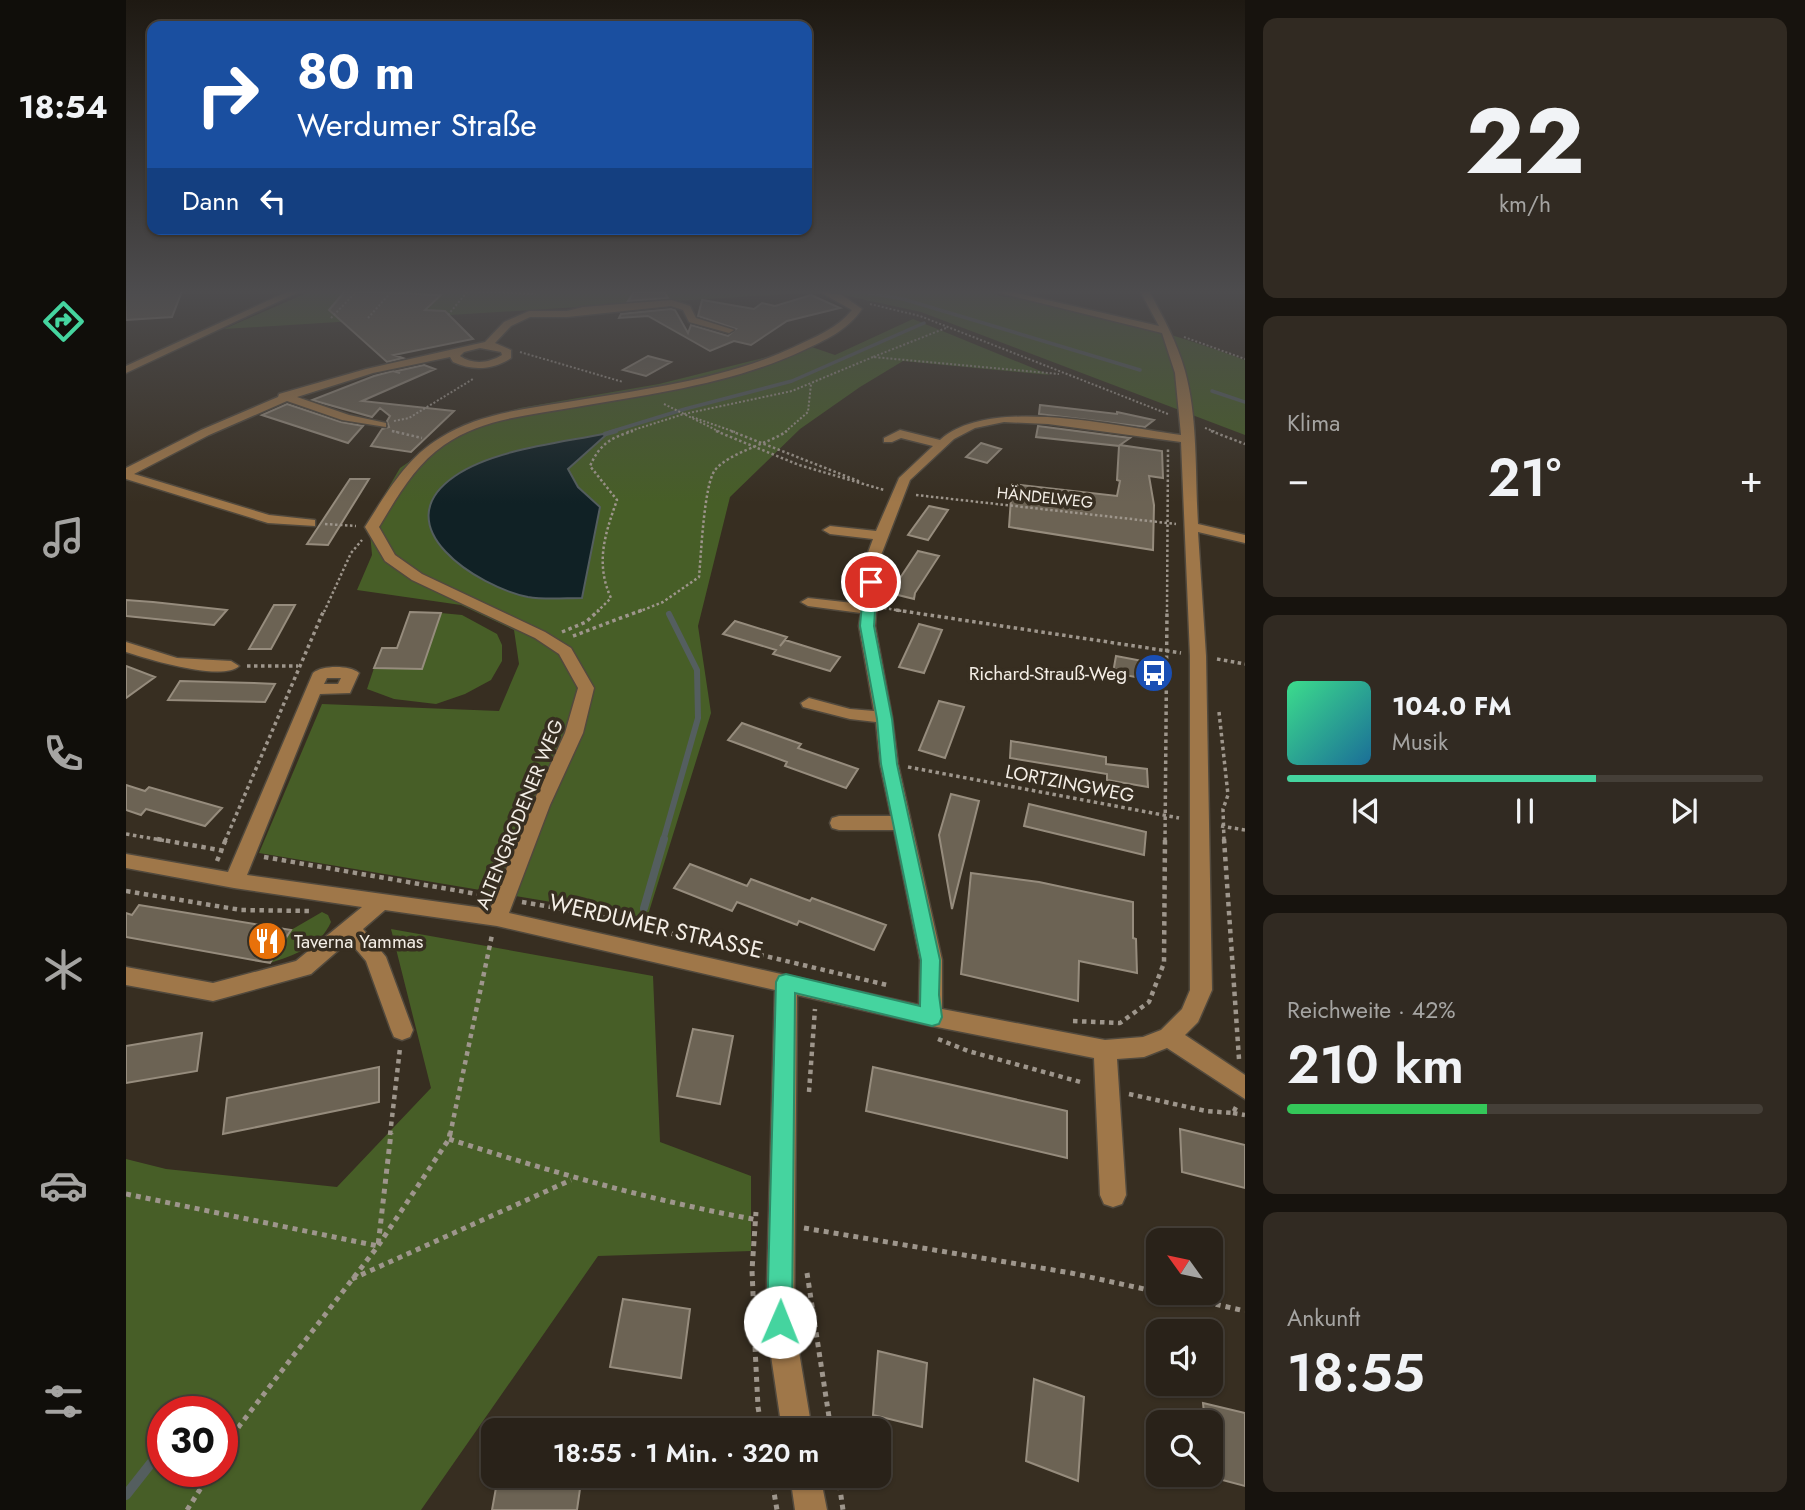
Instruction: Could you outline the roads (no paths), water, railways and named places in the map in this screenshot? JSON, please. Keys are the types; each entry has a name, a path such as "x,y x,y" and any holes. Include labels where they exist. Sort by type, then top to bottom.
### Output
{"street":[{"path":"126,370 144,361"},
{"path":"126,474 193,436 283,396 330,381 419,361"},
{"path":"460,361 485,365 496,361"},
{"name":"ALTENGRODENER WEG","path":"497,918 541,805 574,733 586,688 564,649 417,577 390,558 372,527 414,464 440,443 483,422 643,392 717,376 766,361"},
{"path":"1178,361 1186,420 1198,656 1201,990 1190,1015 1169,1037 1245,1088"},
{"path":"312,377 330,381"},
{"path":"283,396 346,418 382,425"},
{"path":"932,1017 929,995 931,960 889,764 884,717 867,626 873,558 897,492 905,478 942,444 972,425 1004,419 1048,421 1186,439"},
{"path":"888,440 900,434 942,444"},
{"path":"126,474 268,519 310,523"},
{"path":"1191,526 1245,539"},
{"path":"830,530 881,536"},
{"path":"808,602 868,608"},
{"path":"126,647 176,663 231,666"},
{"path":"234,881 314,689"},
{"path":"809,703 850,714 884,717"},
{"path":"839,823 902,823"},
{"name":"WERDUMER STRASSE","path":"126,861 234,881 497,918 932,1017 1105,1050 1144,1047 1169,1037"},
{"path":"126,976 213,992 303,968 381,902"},
{"path":"350,929 375,957 402,1030"},
{"path":"786,982 780,1322 795,1418"},
{"path":"1105,1050 1113,1195"},
{"path":"807,1488 811,1510"}],"waterway":[{"path":"610,432 792,381 836,361"},
{"path":"1112,361 1140,370"},
{"path":"1212,391 1245,402"},
{"path":"605,434 616,431"},
{"path":"663,841 698,718 697,670 669,614"},
{"path":"644,908 664,839"},
{"path":"126,1495 147,1468"}],"place":[{"name":"Richard-Strauß-Weg","path":"1154,673"},
{"name":"Taverna Yammas","path":"267,941"}]}
